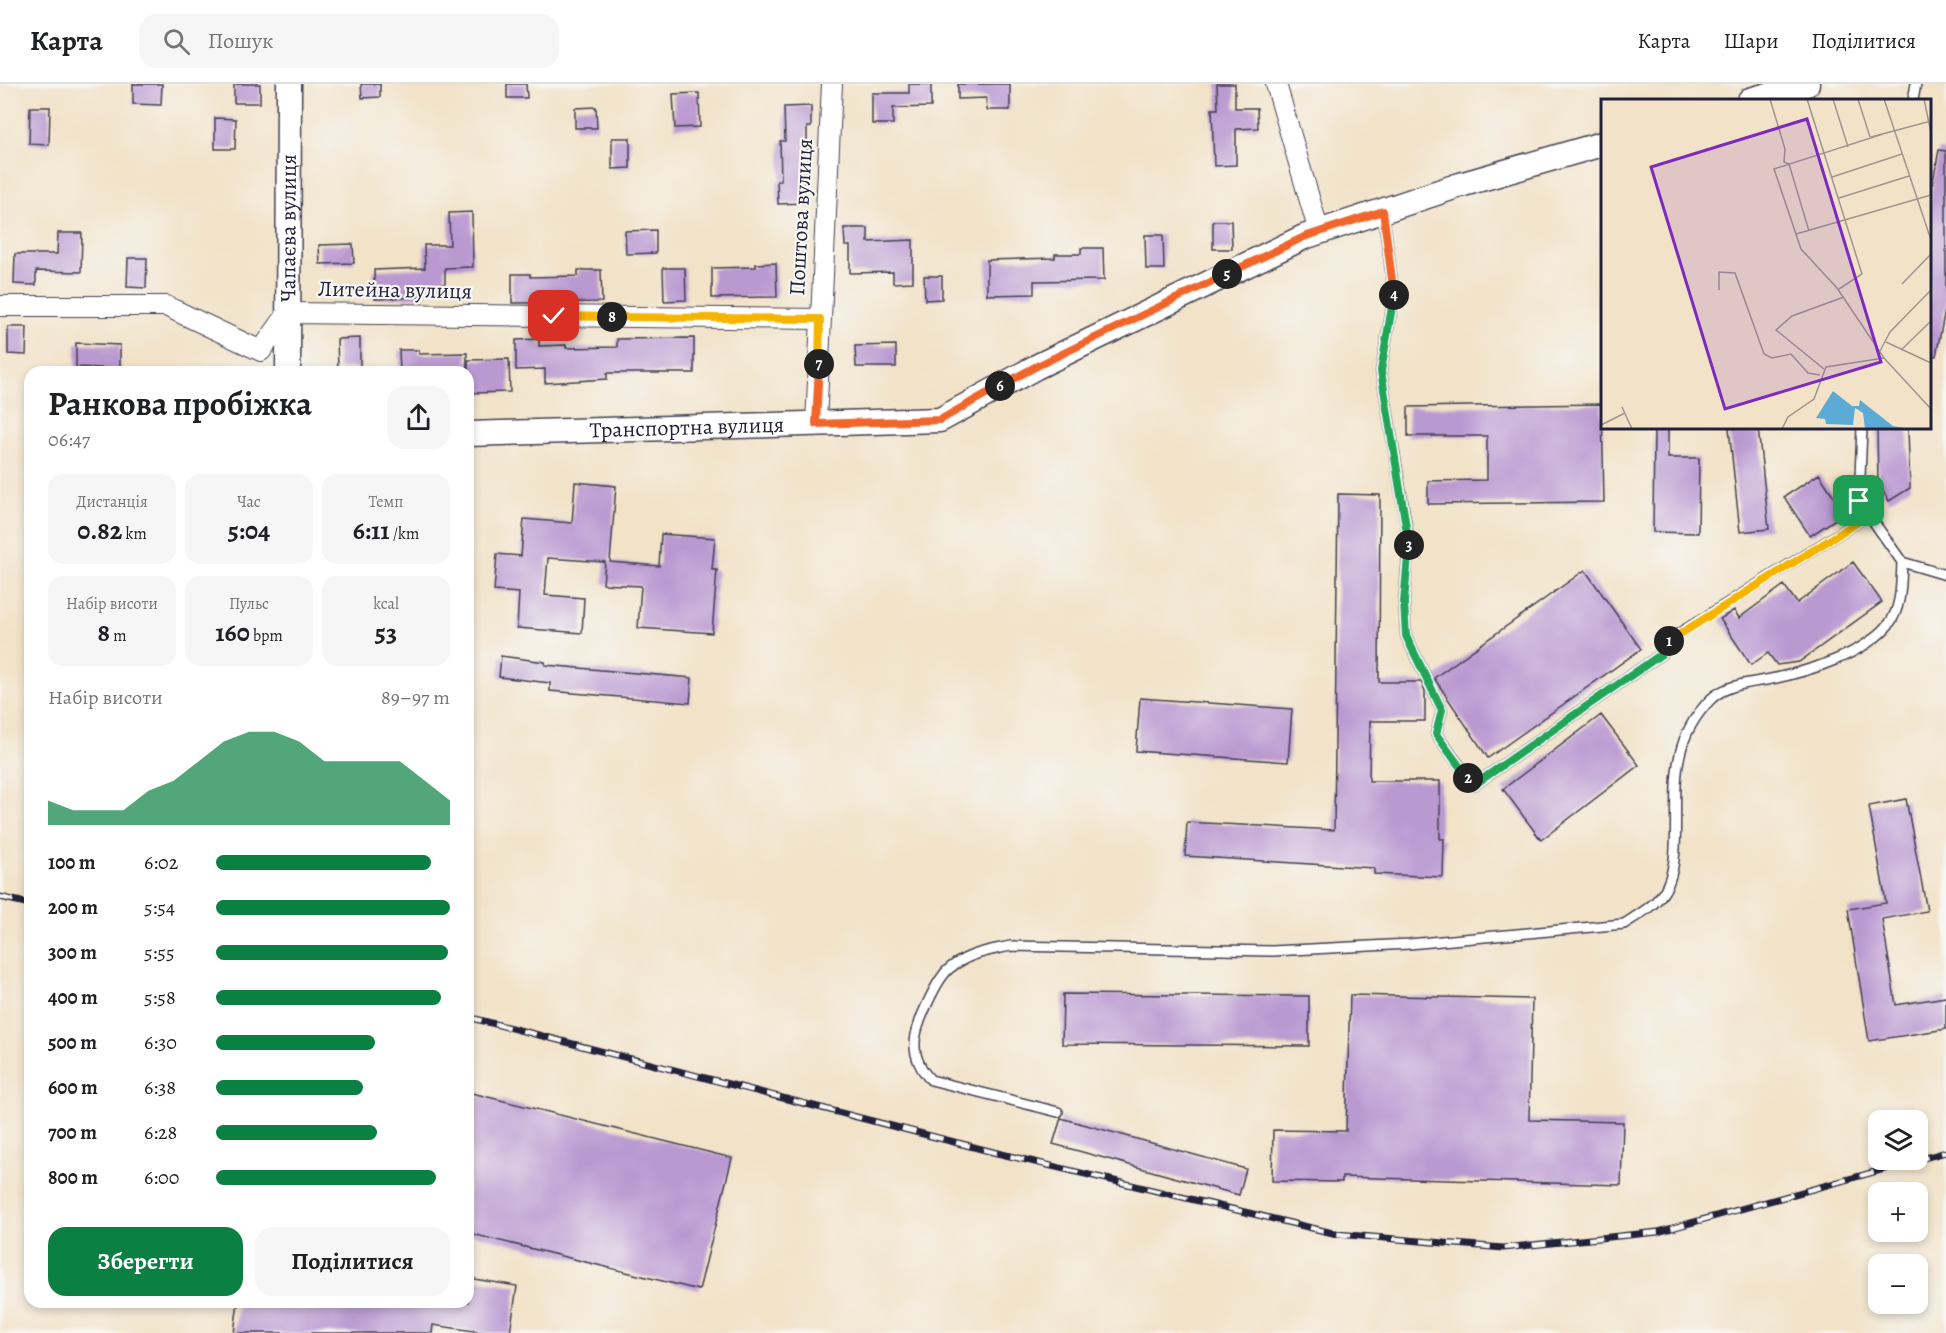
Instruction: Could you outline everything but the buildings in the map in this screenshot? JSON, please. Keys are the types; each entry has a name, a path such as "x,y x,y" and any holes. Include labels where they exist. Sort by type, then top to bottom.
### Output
{"street":[{"name":"Чапаєва вулиця","path":"288,366 289,84"},
{"name":"Поштова вулиця","path":"816,424 832,84"},
{"path":"1276,84 1319,232"},
{"path":"1754,99 1807,84"},
{"name":"Транспортна вулиця","path":"474,434 940,420 1035,367 1319,232 1601,144"},
{"name":"Литейна вулиця","path":"0,306 166,306 261,351 288,313 820,319"}],"lane":[{"path":"1913,99 1916,84"},
{"path":"1383,211 1394,295 1381,371 1409,542 1404,602 1406,636 1442,710 1436,734 1474,785 1663,653 1670,639 1869,515"},
{"path":"1058,1112 931,1080 922,1072 915,1043 927,1004 947,970 969,955 1010,946 1272,951 1409,944 1624,924 1646,910 1663,892 1671,876 1676,826 1674,787 1678,755 1690,725 1712,698 1726,688 1809,672 1861,646 1890,623 1901,594 1902,562 1859,501 1862,429"},
{"path":"1902,562 1946,575"}],"railway":[{"path":"0,897 24,903"},
{"path":"474,1019 997,1153 1337,1234 1503,1248 1658,1232 1946,1152"}],"route":[{"path":"554,316 820,319 816,424 940,420 1035,367 1304,237 1383,211 1394,295 1381,371 1409,542 1404,602 1406,636 1442,710 1436,734 1474,785 1663,653 1670,639 1869,515 1859,501"}]}
